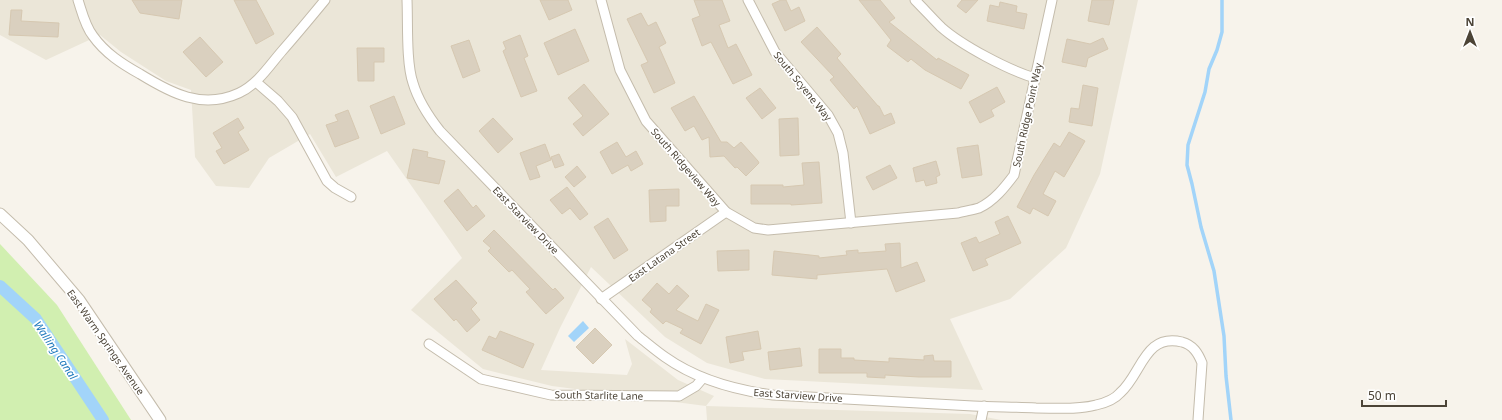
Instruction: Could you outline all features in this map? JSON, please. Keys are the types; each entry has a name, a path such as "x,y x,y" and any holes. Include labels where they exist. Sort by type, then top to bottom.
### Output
{"street":[{"path":"78,0 92,35 106,51 121,63 166,90 190,98 205,100 221,99 239,93 256,82 325,0"},
{"name":"East Starview Drive","path":"407,0 409,60 412,82 421,101 440,131 638,336 666,358 703,378 744,391 773,395 984,406 1062,408 1086,407 1106,403 1120,394 1128,385 1149,351 1155,345 1168,340 1176,340 1186,343 1193,348 1202,363 1198,420"},
{"name":"South Ridgeview Way","path":"601,0 620,70 646,121 726,212 754,228 768,230 851,223"},
{"name":"South Scyene Way","path":"748,0 775,52 828,115 838,133 843,153 851,223"},
{"path":"915,0 941,27 954,36 1021,74 1034,78"},
{"name":"South Ridge Point Way","path":"851,223 958,213 980,208 1004,189 1014,175 1052,0"},
{"path":"256,82 278,101 292,117 327,181 335,188 351,197"},
{"name":"East Latana Street","path":"601,299 726,212"},
{"name":"East Warm Springs Avenue","path":"0,214 28,240 79,300 160,420"},
{"name":"South Starlite Lane","path":"429,344 481,379 551,395 680,396 696,386 703,378"},
{"path":"981,420 984,406"}],"shaded area":[{"path":"0,0 1138,0 1100,174 1066,248 1010,299 950,319 983,390 765,379 707,363 665,337 591,267 560,328 541,370 627,375 632,364 625,339 678,380 714,396 706,406 552,386 483,369 411,310 462,258 387,151 336,177 310,134 269,158 249,188 216,186 195,157 191,90 166,81 121,52 100,35 46,60 0,35"},
{"path":"706,406 970,414 1001,420 707,420"}],"green space":[{"path":"0,244 57,305 131,420 0,420"}],"water":[{"path":"583,321 589,328 574,342 568,336"}],"building":[{"path":"132,0 182,0 179,19 140,13"},
{"path":"234,0 256,0 274,34 256,44"},
{"path":"540,0 568,0 572,10 549,20"},
{"path":"694,0 722,0 730,21 719,25 728,48 736,44 752,75 733,84 711,42 702,46 692,19 700,16"},
{"path":"781,0 786,0 791,11 799,7 805,21 785,31 772,4"},
{"path":"859,0 880,0 895,18 889,22 937,60 938,58 969,75 961,89 925,70 911,59 908,62 887,46 891,40"},
{"path":"962,0 978,0 966,13 957,6"},
{"path":"1092,0 1114,0 1109,25 1088,21"},
{"path":"1000,2 1017,6 1016,12 1027,14 1024,29 987,21 990,5 999,7"},
{"path":"11,10 22,10 21,21 59,23 58,37 9,35"},
{"path":"641,13 648,26 656,22 666,43 659,47 675,83 654,93 641,65 648,62 627,19"},
{"path":"817,27 841,54 837,58 879,106 884,116 891,113 895,123 870,134 857,106 854,109 830,80 834,77 801,42"},
{"path":"575,29 589,61 558,75 544,43"},
{"path":"520,35 528,56 524,58 537,91 521,97 503,51 506,49 503,42"},
{"path":"200,37 223,62 206,77 183,52"},
{"path":"1103,38 1108,49 1088,58 1086,67 1062,62 1067,39 1090,44"},
{"path":"469,40 480,71 463,78 451,46"},
{"path":"357,48 384,48 384,62 374,62 374,81 358,81"},
{"path":"584,84 609,114 583,136 573,124 583,116 568,98"},
{"path":"1083,85 1098,88 1092,126 1069,122 1071,108 1079,109"},
{"path":"997,87 1005,102 991,110 994,116 980,123 969,102"},
{"path":"760,88 776,108 762,119 746,98"},
{"path":"394,96 405,124 381,134 370,106"},
{"path":"694,96 721,142 727,142 734,148 741,142 758,161 759,163 746,176 737,167 735,168 724,156 710,157 709,137 702,140 694,126 685,131 671,108"},
{"path":"348,110 359,138 335,147 326,125 338,121 335,115"},
{"path":"238,118 244,128 238,132 249,150 224,164 216,151 222,148 213,133"},
{"path":"493,118 513,139 498,153 479,131"},
{"path":"798,118 799,155 780,156 779,119"},
{"path":"1069,132 1085,141 1064,177 1055,171 1043,194 1056,201 1048,216 1033,208 1030,214 1017,207 1034,175 1054,143 1060,147"},
{"path":"617,142 626,157 636,151 643,164 631,171 628,165 612,174 600,152"},
{"path":"545,144 551,160 536,166 540,177 530,180 520,153"},
{"path":"978,145 982,175 962,178 957,148"},
{"path":"413,149 428,152 427,157 445,161 439,184 407,178"},
{"path":"559,154 564,165 555,168 551,157"},
{"path":"936,161 940,175 936,177 937,183 926,186 924,180 916,182 913,168"},
{"path":"819,162 822,203 791,205 751,204 751,185 783,185 783,187 804,185 802,163"},
{"path":"890,165 897,178 873,190 866,177"},
{"path":"577,166 586,177 574,187 565,177"},
{"path":"567,187 588,214 580,220 570,208 562,214 550,200"},
{"path":"458,189 473,208 476,205 485,216 467,231 444,201"},
{"path":"679,189 679,206 666,206 666,221 650,222 649,190"},
{"path":"1008,216 1021,243 985,259 988,265 973,271 961,243 976,237 979,243 1000,234 995,222"},
{"path":"608,218 628,250 614,259 594,227"},
{"path":"494,230 553,290 555,288 564,298 546,314 526,292 530,289 512,270 509,272 488,251 491,248 483,241"},
{"path":"900,243 901,268 917,262 925,281 896,292 887,269 817,275 817,279 772,275 774,251 819,256 819,258 847,255 846,251 858,250 858,253 886,251 885,244"},
{"path":"749,250 749,270 718,271 717,251"},
{"path":"456,280 477,303 471,309 480,320 467,332 456,319 454,321 434,299"},
{"path":"657,283 669,294 677,285 689,296 676,310 698,321 706,304 719,310 701,344 680,333 683,329 666,321 663,324 650,312 652,309 642,300"},
{"path":"595,328 612,345 593,364 576,347"},
{"path":"500,331 534,344 523,368 482,350 489,336 496,339"},
{"path":"758,331 761,349 742,352 744,360 730,363 726,337"},
{"path":"800,348 802,366 770,370 768,352"},
{"path":"819,349 841,349 841,358 889,362 889,358 924,360 924,356 933,355 934,361 951,361 951,377 885,375 885,378 867,377 867,373 819,373"}],"waterway":[{"path":"1222,0 1222,32 1217,50 1209,69 1205,92 1188,145 1187,165 1201,227 1214,271 1224,336 1226,376 1231,420"},
{"name":"Walling Canal","path":"0,286 36,319 103,420"}]}
